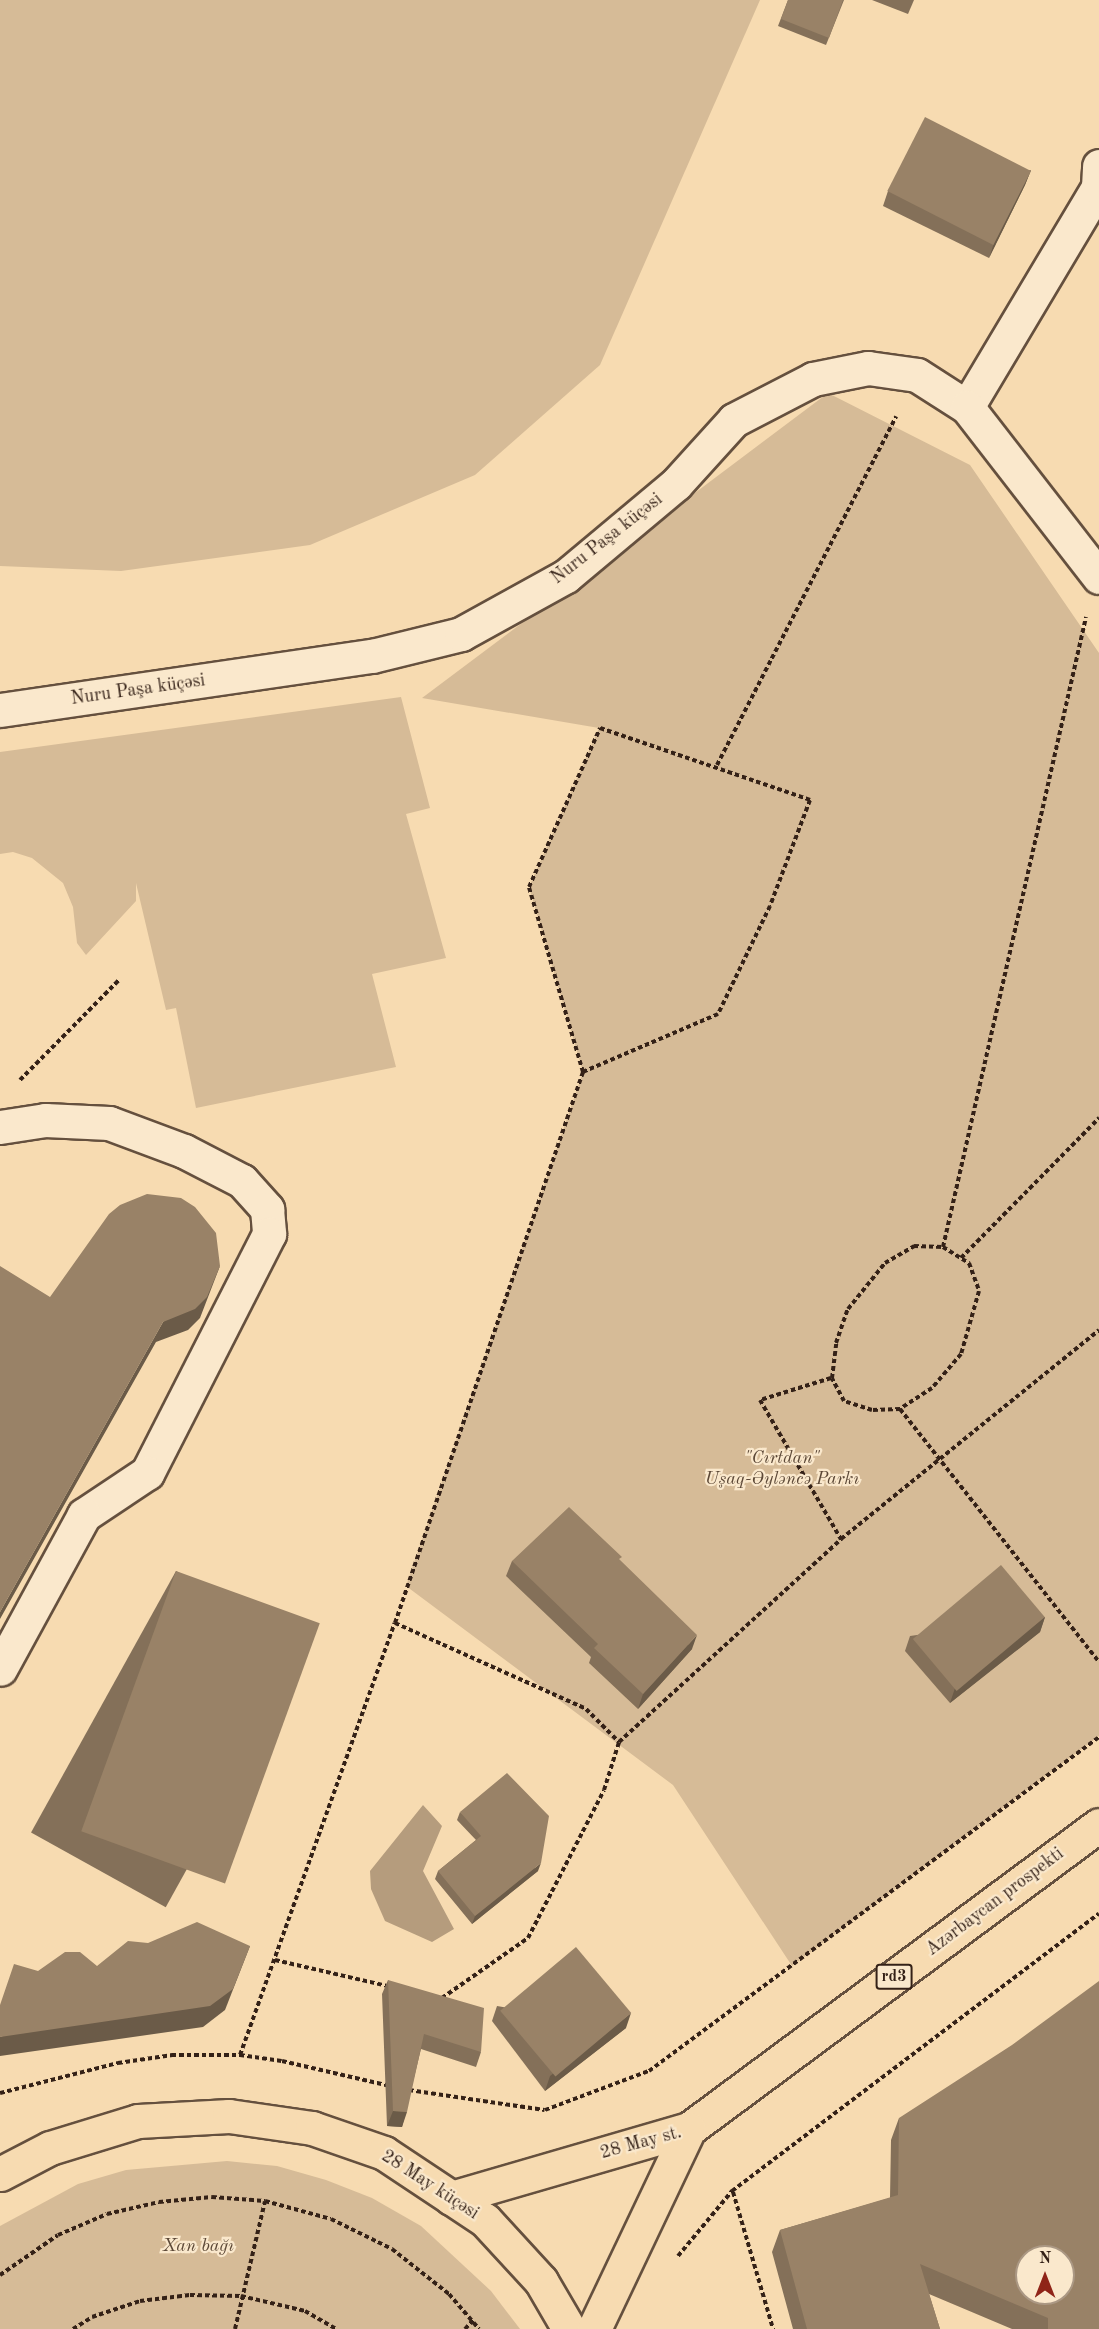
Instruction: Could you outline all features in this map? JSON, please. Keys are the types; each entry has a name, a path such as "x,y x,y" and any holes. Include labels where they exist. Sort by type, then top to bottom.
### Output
{"main road":[{"name":"Azərbaycan prospekti","path":"689,2129 1099,1825"},
{"name":"28 May küçəsi","path":"0,2174 50,2148 94,2132 183,2116 230,2116 275,2120 349,2139 384,2153 485,2220 533,2272 569,2329"},
{"name":"28 May st.","path":"451,2198 689,2129"},
{"name":"28 May st.","path":"594,2329 689,2129"}],"street":[{"path":"967,407 1098,187 1099,166"},
{"name":"Nuru Paşa küçəsi","path":"0,711 372,656 461,634 566,576 676,484 734,420 813,379 868,368 917,375 967,407 1098,575"},
{"path":"0,1127 45,1120 109,1123 184,1151 242,1181 267,1209 269,1234 147,1473 84,1515 0,1669"}],"path":[{"path":"717,765 917,375"},
{"path":"943,1247 1098,575"},
{"path":"240,2055 395,1623 583,1072 529,887 600,728 717,765 810,800 770,906 718,1014 583,1072"},
{"path":"16,1084 119,980"},
{"path":"961,1258 1099,1118"},
{"path":"914,1246 943,1247 961,1258 969,1263 979,1291 961,1354 932,1388 900,1409 872,1410 844,1401 832,1378 836,1343 848,1310 885,1263 914,1246"},
{"path":"432,1996 443,1998 528,1938 604,1790 619,1742 841,1539 1099,1330"},
{"path":"832,1378 759,1400 841,1539"},
{"path":"900,1409 937,1460 1099,1662"},
{"path":"395,1623 586,1709 619,1742"},
{"path":"0,2093 118,2063 172,2055 240,2055 492,2105 553,2108 649,2071 1099,1737"},
{"path":"674,2261 732,2191 1099,1913"},
{"path":"275,1960 398,1988"},
{"path":"732,2191 772,2329"},
{"path":"0,2275 58,2235 107,2214 159,2202 212,2197 265,2201 331,2219 382,2243 422,2270 473,2320 479,2329"},
{"path":"235,2329 265,2201"},
{"path":"73,2329 92,2317 140,2301 190,2295 241,2296 305,2312 336,2329"},
{"path":"465,2329 473,2320"}],"green space":[{"path":"0,0 760,0 600,365 475,475 310,545 121,571 0,566"},
{"name":"\"Cırtdan\" Uşaq-Əyləncə Parkı","path":"828,393 970,465 1099,653 1099,1736 792,1966 673,1785 406,1586 583,1072 529,887 599,728 422,698"},
{"path":"401,697 430,808 406,814 446,958 372,974 396,1067 196,1108 176,1008 166,1010 136,883 136,901 86,955 77,943 73,907 63,883 32,858 13,852 0,854 0,752"},
{"name":"Xan bağı","path":"227,2161 277,2166 326,2180 372,2198 421,2226 491,2291 520,2329 0,2329 0,2226 78,2184 126,2170"}],"shaded area":[{"path":"423,1805 442,1826 423,1871 454,1929 432,1942 385,1921 371,1889 370,1871"}],"building":[{"path":"788,0 843,0 829,38 781,19"},
{"path":"925,117 1031,171 993,245 887,191"},
{"path":"147,1194 181,1198 195,1207 216,1233 220,1266 207,1297 195,1309 163,1322 0,1612 0,1266 50,1297 109,1214 120,1205"},
{"path":"569,1507 622,1557 619,1559 697,1635 643,1694 594,1648 598,1644 512,1561"},
{"path":"1001,1565 1045,1617 957,1691 913,1639"},
{"path":"176,1571 320,1623 225,1884 81,1831"},
{"path":"507,1773 549,1816 541,1863 475,1916 438,1871 481,1836 460,1812"},
{"path":"197,1922 250,1946 233,1989 210,2006 0,2037 0,2005 14,1964 38,1971 65,1952 80,1952 97,1966 128,1941 148,1943"},
{"path":"576,1947 631,2013 555,2077 500,2011"},
{"path":"388,1980 484,2008 481,2052 424,2034 407,2112 393,2111"},
{"path":"1099,1981 1099,2329 1048,2329 1048,2318 1017,2305 1075,2305 1075,2245 1015,2245 1015,2304 920,2264 940,2329 807,2329 780,2230 898,2195 899,2118 1012,2045"}]}
